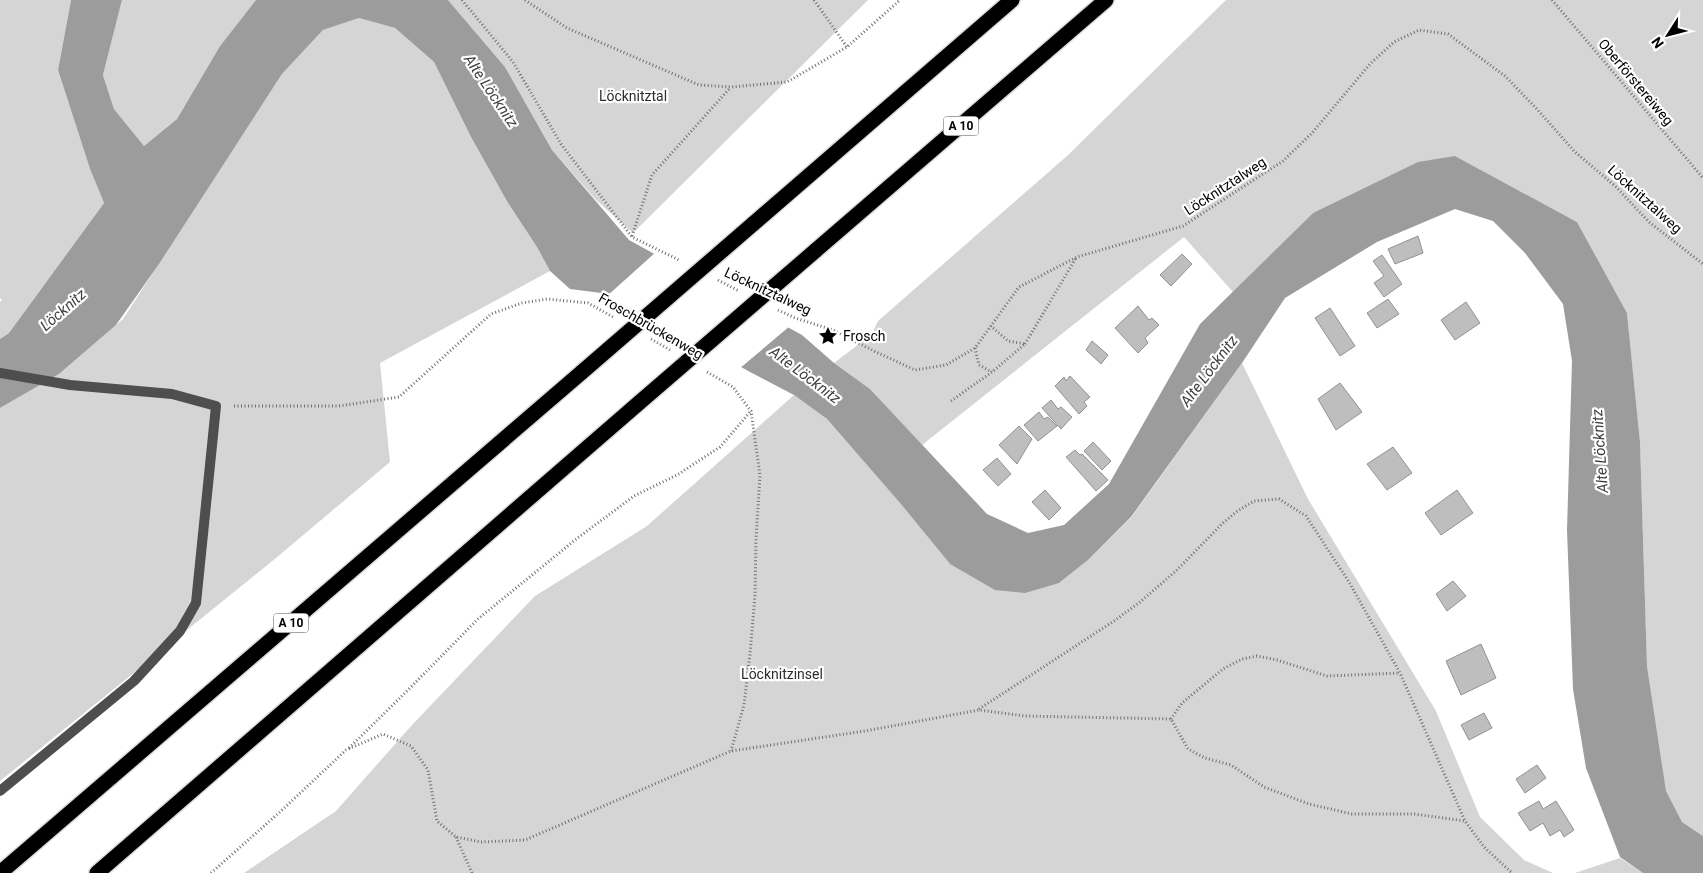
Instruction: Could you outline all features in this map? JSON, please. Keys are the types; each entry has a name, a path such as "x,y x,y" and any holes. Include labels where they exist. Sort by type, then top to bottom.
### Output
{"highway":[{"name":"A 10","path":"0,873 1012,0"},
{"name":"A 10","path":"97,873 1106,0"}],"lane":[{"path":"0,373 70,385 172,394 216,406 196,603 180,631 134,681 0,791"}],"path":[{"path":"462,0 513,62 561,144 632,237 683,263"},
{"path":"525,0 567,28 699,85 731,88 787,82 847,47 900,0"},
{"path":"814,0 847,47"},
{"name":"Oberförstereiweg","path":"1552,0 1703,178"},
{"name":"Löcknitztalweg","path":"778,310 795,318 833,330 916,370 946,365 975,348 1019,287 1077,257 1184,226 1283,161 1312,133 1370,64 1394,42 1419,30 1448,34 1505,76 1574,151 1615,186 1649,222 1703,264"},
{"path":"632,237 652,175 731,88"},
{"path":"951,401 992,372 1025,344 1077,257"},
{"name":"Löcknitztalweg","path":"718,280 743,293"},
{"name":"Froschbrückenweg","path":"216,406 339,406 399,397 491,314 522,303 547,299 588,303 614,317"},
{"path":"991,326 1008,341 1025,344"},
{"name":"Froschbrückenweg","path":"648,337 673,352"},
{"path":"975,348 980,365 992,372"},
{"name":"Froschbrückenweg","path":"699,367 733,387 751,411 760,475 756,538 756,595 744,705 731,751"},
{"path":"211,873 346,750 478,619 575,540 634,496 677,475 720,447 751,411"},
{"path":"979,710 1114,622 1176,572 1223,523 1254,501 1279,499 1306,516 1349,582 1400,673 1465,821 1484,847 1512,873"},
{"path":"1171,719 1182,703 1223,669 1242,659 1257,656 1277,660 1327,676 1400,673"},
{"path":"456,837 481,842 525,840 731,751 865,731 979,710 1025,716 1171,719"},
{"path":"1171,719 1188,749 1205,758 1230,765 1264,787 1308,804 1352,814 1414,814 1465,821"},
{"path":"346,750 383,734 411,746 428,770 437,821 456,837 472,873"}],"green space":[{"path":"0,0 71,0 58,70 90,169 104,203 9,333 0,339 0,302 2,300 0,298"},
{"path":"122,0 256,0 220,46 177,119 144,146 114,109 103,75"},
{"name":"Löcknitztal","path":"448,0 868,0 633,233 596,200 552,150 505,67"},
{"path":"1226,0 1703,0 1703,836 1682,822 1666,792 1647,666 1640,442 1627,313 1577,222 1455,156 1313,213 1233,292 1184,237 922,445 870,389 834,363 872,334 878,321 1067,156"},
{"path":"359,18 395,28 434,62 471,137 508,203 537,247 550,271 380,363 390,462 276,558 0,781 0,408 59,374 123,319 282,74 323,30"},
{"name":"Löcknitzinsel","path":"1242,363 1308,499 1436,711 1480,817 1524,860 1553,873 244,873 336,811 412,725 535,596 647,526 794,395 827,419 950,564 1059,583 1088,560 1131,518"},
{"path":"1620,858 1643,873 1575,873"}],"water":[{"path":"71,0 122,0 103,75 114,109 144,146 177,119 220,46 256,0 448,0 505,67 552,150 629,240 802,335 834,363 870,389 987,514 1028,533 1064,525 1109,484 1200,324 1313,213 1418,162 1455,156 1577,222 1627,313 1640,442 1647,666 1666,791 1682,822 1703,836 1703,873 1643,873 1620,857 1586,768 1573,689 1567,530 1572,361 1563,304 1525,253 1493,221 1455,209 1377,242 1285,298 1242,363 1131,517 1088,560 1059,583 1025,593 995,590 950,564 827,419 794,395 609,294 570,289 550,271 537,247 508,203 471,137 434,62 395,28 359,18 323,30 282,74 159,264 116,325 59,374 0,408 0,339 9,333 104,203 90,169 58,70"}],"pier":[{"path":"656,252 790,326 739,369 607,296"}],"building":[{"path":"1418,236 1423,253 1395,264 1388,249"},
{"path":"1182,254 1192,264 1171,286 1160,275"},
{"path":"1382,255 1402,284 1384,297 1374,283 1384,276 1373,261"},
{"path":"1388,299 1399,314 1377,328 1367,313"},
{"path":"1466,302 1480,323 1455,340 1441,320"},
{"path":"1138,306 1149,320 1152,318 1159,325 1145,338 1148,343 1138,353 1115,328"},
{"path":"1330,308 1355,346 1340,356 1315,318"},
{"path":"1092,341 1108,355 1101,364 1086,350"},
{"path":"1070,376 1090,397 1084,402 1087,406 1079,414 1055,386 1064,377 1066,381"},
{"path":"1340,383 1362,412 1336,430 1318,399"},
{"path":"1051,400 1058,409 1061,407 1072,417 1061,429 1042,408"},
{"path":"1039,412 1044,419 1048,417 1057,426 1038,441 1024,425"},
{"path":"1019,426 1032,439 1017,464 999,445"},
{"path":"1093,442 1111,461 1102,470 1084,451"},
{"path":"1393,447 1412,473 1387,490 1367,464"},
{"path":"1075,450 1080,455 1082,454 1108,480 1096,491 1066,457"},
{"path":"997,458 1011,474 998,486 983,470"},
{"path":"1045,490 1061,508 1049,520 1032,502"},
{"path":"1457,490 1473,513 1441,535 1425,513"},
{"path":"1453,581 1466,596 1447,611 1436,594"},
{"path":"1481,644 1496,678 1461,695 1446,661"},
{"path":"1484,713 1492,728 1469,740 1461,725"},
{"path":"1537,765 1546,778 1525,793 1516,779"},
{"path":"1539,801 1543,809 1556,801 1574,830 1564,837 1560,830 1550,836 1543,823 1530,831 1518,813"}],"place":[{"name":"Frosch","path":"828,336"}],"water label":[{"name":"Alte Löcknitz","path":"491,91"},
{"name":"Löcknitz","path":"63,310"},
{"name":"Alte Löcknitz","path":"1209,371"},
{"name":"Alte Löcknitz","path":"805,375"},
{"name":"Alte Löcknitz","path":"1600,451"}]}
